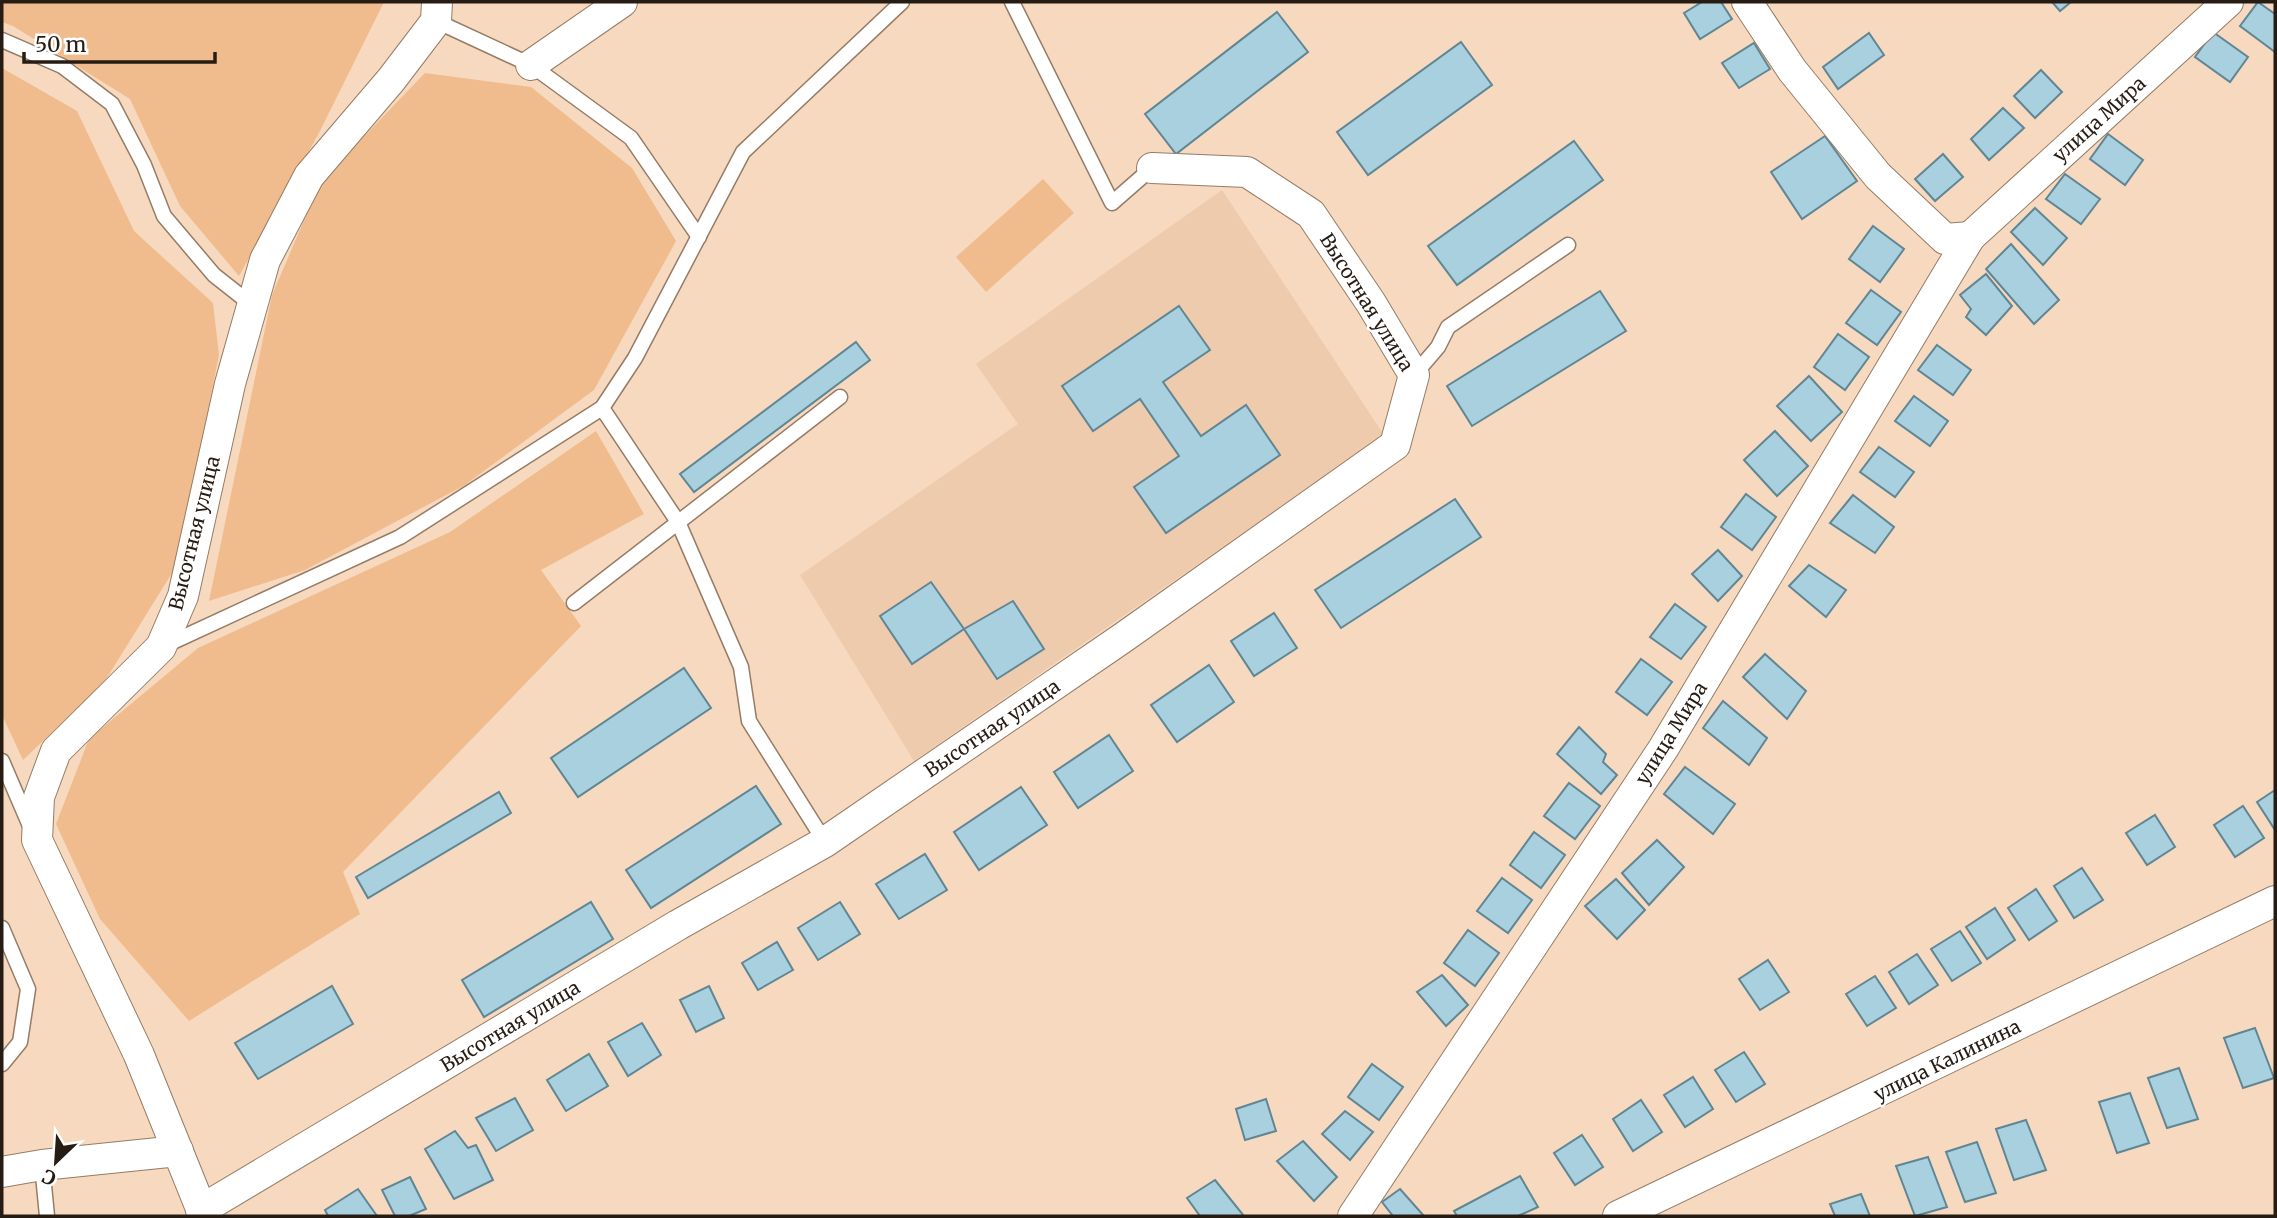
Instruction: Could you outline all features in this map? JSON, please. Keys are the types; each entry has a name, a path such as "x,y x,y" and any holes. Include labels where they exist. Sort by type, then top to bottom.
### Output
{"street":[{"path":"530,65 622,2"},
{"path":"1747,2 1792,70 1878,176 1945,239 1969,237"},
{"name":"улица Мира","path":"1353,1216 1664,748 1969,237 2228,2"},
{"name":"Высотная улица","path":"436,11 391,80 309,176 265,260 230,384 183,596 161,647 56,751 39,797 37,840 139,1055 202,1213 678,925 825,842 1124,638 1395,445 1414,376 1371,303 1311,214 1247,172 1152,168"},
{"name":"улица Калинина","path":"1618,1216 2275,901"},
{"path":"2,1172 42,1165 178,1151"}],"lane":[{"path":"161,647 400,537 602,408 635,358 743,152 902,2"},
{"path":"1012,2 1112,203 1152,168"},
{"path":"436,11 530,65 631,138 699,237"},
{"path":"2,40 62,66 112,104 144,165 164,216 214,275 252,305"},
{"path":"1414,376 1438,347 1448,327 1568,245"},
{"path":"573,603 840,397"},
{"path":"602,408 678,522 741,667 748,721 825,842"},
{"path":"2,761 37,840"},
{"path":"2,928 28,989 20,1042 2,1063"},
{"path":"42,1165 47,1216"}],"shaded area":[{"path":"2,2 384,2 319,133 239,276 180,206 130,99 13,26 2,22"},
{"path":"2,68 77,111 134,231 213,303 219,355 177,565 103,684 23,760 2,715"},
{"path":"425,73 531,87 632,168 676,241 594,390 465,485 305,570 209,601 272,295 321,181"},
{"path":"1043,179 1074,213 986,292 956,257"},
{"path":"1222,190 1384,435 914,761 800,575 1018,424 976,364"},
{"path":"596,431 644,514 541,570 581,626 343,872 360,914 189,1021 100,919 56,824 89,739 198,648 450,532"}],"building":[{"path":"1702,2 1721,2 1732,19 1700,39 1684,13"},
{"path":"2052,2 2071,2 2060,11"},
{"path":"2258,2 2275,14 2275,52 2240,26"},
{"path":"1277,12 1308,52 1176,154 1145,114"},
{"path":"2213,32 2248,57 2230,82 2195,57"},
{"path":"1869,33 1884,55 1838,89 1823,67"},
{"path":"1461,42 1492,85 1368,175 1337,132"},
{"path":"1754,43 1770,69 1739,88 1722,63"},
{"path":"2041,70 2062,92 2035,118 2014,96"},
{"path":"2003,108 2024,128 1989,160 1971,139"},
{"path":"2108,134 2143,160 2125,185 2090,159"},
{"path":"1825,136 1857,181 1802,219 1771,172"},
{"path":"1574,141 1603,180 1457,285 1428,246"},
{"path":"1943,154 1963,177 1935,201 1915,179"},
{"path":"2065,174 2100,199 2081,224 2046,199"},
{"path":"2035,208 2067,238 2043,265 2011,232"},
{"path":"1873,226 1904,249 1880,282 1849,259"},
{"path":"2011,244 2059,300 2034,324 1986,269"},
{"path":"1986,274 2012,306 1986,335 1966,317 1971,309 1960,295"},
{"path":"1871,290 1901,312 1877,345 1846,323"},
{"path":"1600,291 1626,331 1472,426 1447,386"},
{"path":"1179,306 1210,350 1163,382 1201,436 1246,405 1280,455 1166,533 1134,487 1179,456 1140,399 1093,431 1062,386"},
{"path":"1838,334 1869,357 1845,390 1814,367"},
{"path":"856,342 870,360 694,492 680,474"},
{"path":"1937,345 1971,370 1953,395 1918,370"},
{"path":"1809,376 1842,412 1811,441 1777,406"},
{"path":"1914,396 1948,421 1930,446 1895,421"},
{"path":"1775,431 1808,466 1777,496 1744,460"},
{"path":"1879,447 1914,472 1895,497 1860,472"},
{"path":"1746,494 1776,517 1752,550 1721,527"},
{"path":"1853,495 1894,527 1875,553 1830,523"},
{"path":"1455,499 1481,537 1341,628 1315,590"},
{"path":"1718,550 1742,576 1718,601 1692,574"},
{"path":"1809,565 1846,590 1826,617 1789,586"},
{"path":"931,582 964,629 912,664 880,616"},
{"path":"1013,601 1044,649 997,679 964,629"},
{"path":"1675,604 1706,627 1681,659 1650,637"},
{"path":"1274,613 1297,648 1254,676 1231,641"},
{"path":"1765,654 1806,691 1787,719 1743,677"},
{"path":"1641,659 1672,682 1647,715 1616,692"},
{"path":"1209,665 1234,702 1177,742 1151,705"},
{"path":"684,668 711,708 578,797 551,758"},
{"path":"1723,701 1767,738 1749,765 1703,728"},
{"path":"1579,727 1606,754 1603,762 1617,775 1601,794 1557,754"},
{"path":"1109,735 1133,771 1078,808 1054,772"},
{"path":"1685,767 1735,804 1713,834 1664,794"},
{"path":"1569,783 1600,806 1575,839 1544,816"},
{"path":"756,786 781,824 651,908 626,870"},
{"path":"1021,787 1047,825 979,870 954,832"},
{"path":"2275,790 2275,830 2257,802"},
{"path":"499,792 511,813 368,898 356,877"},
{"path":"2243,806 2264,838 2235,857 2214,825"},
{"path":"2155,815 2175,847 2147,865 2126,833"},
{"path":"1534,832 1565,855 1541,888 1510,865"},
{"path":"1657,840 1684,867 1649,905 1622,873"},
{"path":"925,854 947,890 899,919 876,884"},
{"path":"2082,868 2103,900 2074,918 2054,886"},
{"path":"1502,878 1532,900 1508,933 1477,911"},
{"path":"1616,879 1645,910 1617,939 1585,906"},
{"path":"2036,889 2057,921 2029,940 2008,908"},
{"path":"591,902 613,939 484,1017 462,980"},
{"path":"840,902 860,934 818,960 798,928"},
{"path":"1995,908 2015,940 1987,959 1966,927"},
{"path":"1468,930 1499,953 1475,986 1444,963"},
{"path":"1960,931 1981,963 1952,981 1931,949"},
{"path":"777,942 793,970 758,990 742,963"},
{"path":"1917,954 1938,985 1909,1004 1889,972"},
{"path":"1768,960 1789,992 1760,1010 1739,979"},
{"path":"1442,975 1468,1005 1446,1026 1417,992"},
{"path":"1875,976 1896,1008 1867,1026 1846,994"},
{"path":"332,986 353,1024 258,1079 235,1043"},
{"path":"709,986 724,1018 696,1032 680,1000"},
{"path":"642,1023 661,1055 628,1076 608,1042"},
{"path":"2255,1028 2274,1078 2243,1088 2224,1038"},
{"path":"1744,1052 1765,1084 1736,1102 1715,1070"},
{"path":"589,1054 608,1086 566,1111 547,1080"},
{"path":"1372,1064 1403,1087 1379,1120 1348,1097"},
{"path":"2179,1068 2198,1119 2167,1128 2148,1078"},
{"path":"1693,1077 1713,1109 1685,1127 1664,1095"},
{"path":"2130,1093 2149,1143 2117,1153 2099,1102"},
{"path":"515,1098 533,1130 496,1151 476,1118"},
{"path":"1266,1099 1276,1131 1245,1140 1236,1109"},
{"path":"1641,1100 1662,1132 1633,1151 1613,1119"},
{"path":"1345,1111 1373,1132 1350,1160 1322,1134"},
{"path":"2026,1120 2046,1170 2014,1180 1996,1129"},
{"path":"455,1131 468,1148 476,1145 493,1180 454,1199 425,1149"},
{"path":"1582,1135 1603,1167 1575,1185 1554,1153"},
{"path":"1303,1141 1337,1177 1314,1201 1277,1161"},
{"path":"1977,1142 1996,1193 1965,1202 1946,1152"},
{"path":"1928,1157 1947,1207 1915,1216 1896,1166"},
{"path":"1520,1176 1538,1207 1518,1216 1457,1216 1454,1211"},
{"path":"410,1177 426,1209 409,1216 395,1216 382,1190"},
{"path":"1215,1180 1244,1216 1200,1216 1187,1198"},
{"path":"358,1189 377,1216 328,1216 325,1210"},
{"path":"1400,1189 1424,1216 1393,1216 1382,1202"},
{"path":"1861,1194 1870,1216 1835,1216 1830,1204"}]}
